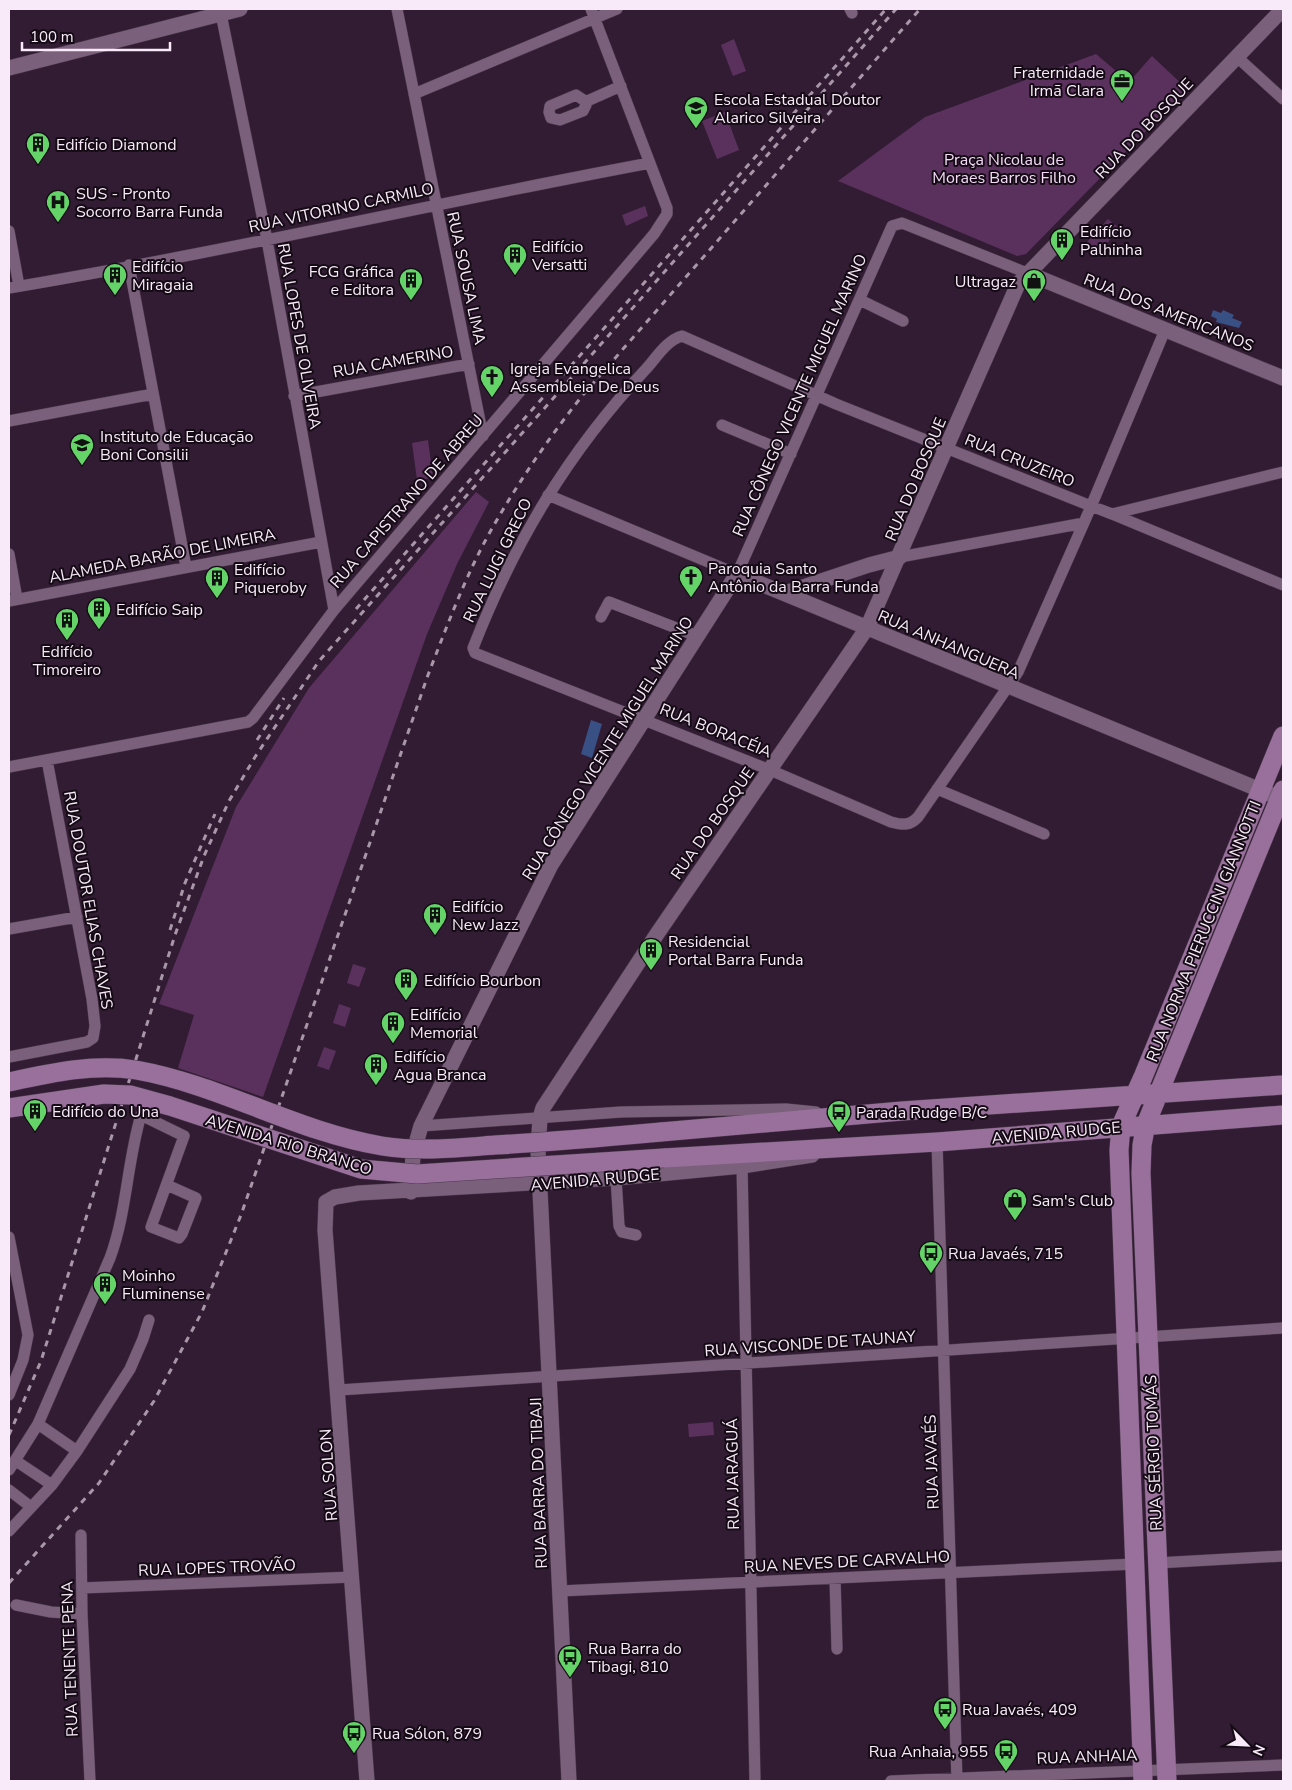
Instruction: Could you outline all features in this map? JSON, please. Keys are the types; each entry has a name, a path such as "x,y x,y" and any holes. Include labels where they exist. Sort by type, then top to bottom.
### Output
{"main road":[{"name":"RUA NORMA PIERUCCINI GIANNOTTI","path":"1121,1126 1283,736"},
{"name":"RUA NORMA PIERUCCINI GIANNOTTI","path":"1146,1124 1282,796"},
{"name":"AVENIDA RIO BRANCO","path":"9,1082 57,1071 135,1070 176,1080 334,1134 381,1146 406,1149 466,1147 661,1132"},
{"name":"AVENIDA RUDGE","path":"661,1132 846,1116 1283,1085"},
{"name":"AVENIDA RIO BRANCO","path":"9,1108 104,1094 130,1095 170,1106 361,1169 383,1172 417,1174 664,1158"},
{"name":"AVENIDA RUDGE","path":"664,1158 936,1142 1146,1124 1283,1116"},
{"name":"RUA SÉRGIO TOMÁS","path":"1146,1124 1140,1173 1167,1776"},
{"name":"RUA SÉRGIO TOMÁS","path":"1121,1126 1119,1150 1143,1776"}],"street":[{"path":"9,68 221,12 240,9"},
{"name":"RUA SOUSA LIMA","path":"397,9 483,436"},
{"path":"414,94 593,13 617,9"},
{"name":"RUA DO BOSQUE","path":"541,1184 538,1150 540,1118 551,1092 867,628 900,557 1018,284 1283,9"},
{"name":"RUA LOPES DE OLIVEIRA","path":"221,12 267,240 334,610"},
{"path":"593,13 650,163"},
{"path":"1237,57 1283,99"},
{"path":"585,102 620,86"},
{"name":"RUA VITORINO CARMILO","path":"14,287 267,240 435,204 650,163"},
{"name":"RUA CAPISTRANO DE ABREU","path":"47,760 248,722 334,610 654,234 668,211 650,163"},
{"name":"RUA DOS AMERICANOS","path":"902,222 1283,378"},
{"name":"RUA CÔNEGO VICENTE MIGUEL MARINO","path":"411,1192 413,1154 421,1126 544,876 737,574 892,226 902,222"},
{"path":"9,231 14,287"},
{"path":"129,265 186,567"},
{"path":"860,300 903,321"},
{"path":"1044,834 937,788 1007,687 1024,659 1084,523 1165,330"},
{"name":"RUA LUIGI GRECO","path":"473,648 521,540 548,494 610,410 640,375 673,340 682,336 691,339"},
{"name":"RUA CRUZEIRO","path":"691,339 817,396 1112,514 1283,585"},
{"name":"RUA CAMERINO","path":"294,396 469,364"},
{"path":"9,421 153,394"},
{"path":"722,425 791,454"},
{"path":"1112,514 1283,472"},
{"name":"RUA ANHANGUERA","path":"548,494 1007,687 1261,790 1282,796"},
{"path":"785,593 869,565 900,557 1084,523"},
{"name":"ALAMEDA BARÃO DE LIMEIRA","path":"13,600 321,542"},
{"path":"9,554 13,600"},
{"path":"869,565 885,571 886,588"},
{"path":"600,618 609,602 697,636"},
{"name":"RUA BORACÉIA","path":"473,648 475,653 770,770 891,822 907,824 918,817 937,788"},
{"path":"9,767 47,760"},
{"name":"RUA DOUTOR ELIAS CHAVES","path":"9,1057 87,1042 94,1036 95,1019 47,760"},
{"path":"9,930 77,917"},
{"name":"AVENIDA RUDGE","path":"421,1126 621,1112 786,1109 846,1116"},
{"path":"52,1485 12,1465 38,1424 91,1306 119,1235 134,1139 141,1115 184,1136 151,1227 179,1238 196,1198 167,1185"},
{"name":"RUA JAVAÉS","path":"936,1142 957,1779"},
{"name":"AVENIDA RUDGE","path":"359,1194 541,1184 742,1166 801,1158 829,1148"},
{"name":"RUA JARAGUÁ","path":"742,1166 755,1781"},
{"path":"616,1178 619,1226 622,1232 636,1235"},
{"name":"RUA BARRA DO TIBAJI","path":"541,1184 569,1781"},
{"name":"RUA SOLON","path":"359,1194 330,1199 326,1202 325,1210 367,1781"},
{"path":"9,1237 10,1255 28,1335 23,1360 9,1395"},
{"path":"11,1524 52,1485 77,1451 130,1368 144,1339 148,1320"},
{"name":"RUA VISCONDE DE TAUNAY","path":"339,1390 1283,1328"},
{"path":"38,1424 77,1451"},
{"path":"9,1490 31,1507"},
{"name":"RUA TENENTE PENA","path":"81,1535 82,1614 90,1781"},
{"path":"1157,1562 1283,1556"},
{"name":"RUA NEVES DE CARVALHO","path":"560,1591 1135,1564"},
{"name":"RUA LOPES TROVÃO","path":"82,1588 353,1577"},
{"path":"835,1578 837,1649"},
{"path":"16,1605 50,1612 82,1614"},
{"name":"RUA ANHAIA","path":"891,1781 1167,1776 1283,1765"}],"green space":[{"path":"734,39 746,71 733,76 721,45"},
{"name":"Praça Nicolau de Moraes Barros Filho","path":"1096,54 1129,82 1152,56 1187,89 1026,254 1017,256 838,181 925,117"},
{"path":"725,112 739,150 717,159 702,121"},
{"path":"645,206 648,216 626,226 622,215"},
{"path":"1108,219 1120,229 1099,252 1087,242"},
{"path":"428,440 433,478 417,480 412,443"},
{"path":"476,492 489,502 457,564 427,634 263,1097 178,1068 194,1015 159,1004 236,807 309,688"},
{"path":"353,964 366,968 359,987 347,983"},
{"path":"339,1004 351,1008 345,1027 333,1023"},
{"path":"324,1047 336,1051 329,1070 317,1066"},
{"path":"713,1422 714,1435 689,1437 688,1424"}],"water":[{"path":"1213,310 1221,313 1223,310 1234,315 1232,318 1242,322 1239,328 1216,322 1217,319 1211,316"},
{"path":"591,720 602,724 592,758 581,754"}],"railway":[{"path":"356,609 886,9"},
{"path":"9,1435 41,1361 175,935 204,856 229,801 255,757 319,661 896,9"},
{"path":"9,1583 99,1483 154,1401 202,1312 241,1215 428,675 464,584 500,514 533,462 582,396 920,9"},
{"path":"257,740 284,698"},
{"path":"170,930 185,883 215,814"}],"place":[{"name":"Fraternidade Irmã Clara","path":"1122,102"},
{"name":"Escola Estadual Doutor Alarico Silveira","path":"696,129"},
{"name":"Edifício Diamond","path":"38,165"},
{"name":"SUS - Pronto Socorro Barra Funda","path":"58,223"},
{"name":"Edifício Palhinha","path":"1062,261"},
{"name":"Edifício Versatti","path":"515,276"},
{"name":"Edifício Miragaia","path":"115,296"},
{"name":"FCG Gráfica e Editora","path":"411,301"},
{"name":"Ultragaz","path":"1034,302"},
{"name":"Igreja Evangelica Assembleia De Deus","path":"492,398"},
{"name":"Instituto de Educação Boni Consilii","path":"82,466"},
{"name":"Paroquia Santo Antônio da Barra Funda","path":"691,598"},
{"name":"Edifício Piqueroby","path":"217,599"},
{"name":"Edifício Saip","path":"99,630"},
{"name":"Edifício Timoreiro","path":"67,641"},
{"name":"Edifício New Jazz","path":"435,936"},
{"name":"Residencial Portal Barra Funda","path":"651,971"},
{"name":"Edifício Bourbon","path":"406,1001"},
{"name":"Edifício Memorial","path":"393,1044"},
{"name":"Edifício Agua Branca","path":"376,1086"},
{"name":"Edifício do Una","path":"35,1132"},
{"name":"Parada Rudge B/C","path":"839,1133"},
{"name":"Sam's Club","path":"1015,1221"},
{"name":"Rua Javaés, 715","path":"931,1274"},
{"name":"Moinho Fluminense","path":"105,1305"},
{"name":"Rua Barra do Tibagi, 810","path":"570,1678"},
{"name":"Rua Javaés, 409","path":"945,1730"},
{"name":"Rua Sólon, 879","path":"354,1754"},
{"name":"Rua Anhaia, 955","path":"1006,1772"}]}
